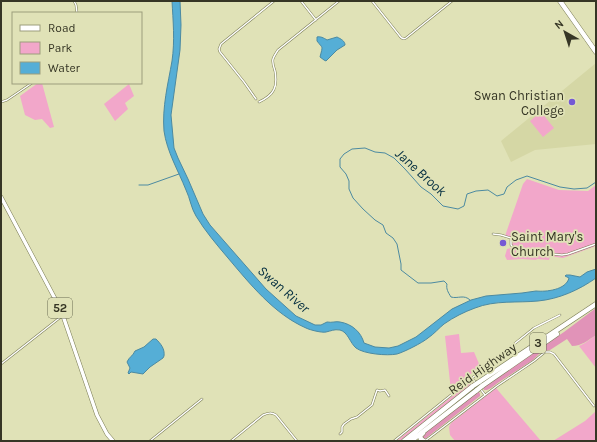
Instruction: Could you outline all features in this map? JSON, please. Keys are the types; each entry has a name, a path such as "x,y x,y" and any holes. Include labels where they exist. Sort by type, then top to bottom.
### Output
{"highway":[{"path":"561,1 596,49"},
{"path":"561,1 596,52"},
{"name":"Reid Highway","path":"404,441 475,388 596,305"},
{"name":"Reid Highway","path":"412,441 475,388"},
{"path":"424,441 420,436 434,422"},
{"path":"412,441 416,439 420,441"}],"main road":[{"name":"52","path":"1,196 64,315 97,415 107,434 113,441"}],"street":[{"path":"74,1 77,12"},
{"path":"256,99 220,52 219,46 274,1"},
{"path":"301,1 316,20"},
{"path":"259,102 269,95 275,87 276,78 273,58 278,50 339,1"},
{"path":"372,1 402,38 406,38 452,1"},
{"path":"1,102 7,100 31,84"},
{"path":"493,234 511,238 511,245 514,248 558,255 568,254 596,244"},
{"path":"1,364 64,315"},
{"path":"394,441 534,328 560,315"},
{"path":"424,441 497,386 548,352 554,354 594,406"},
{"path":"472,378 485,395"},
{"path":"340,434 344,424 357,417 372,405 377,390 385,390 389,396"},
{"path":"150,441 202,399"},
{"path":"231,441 263,415 268,413 276,415 297,441"}],"shaded area":[{"name":"Swan Christian College","path":"596,63 596,144 535,150 511,162 501,141"},
{"path":"596,308 596,335 576,346 572,346 567,339 550,350 541,352 533,360 491,388 484,390 483,387 564,332"},
{"path":"478,390 480,396 425,439 422,437 422,434"}],"green space":[{"path":"37,84 42,84 54,127 50,128 42,119 35,120 25,115 20,96"},
{"path":"129,84 134,96 125,103 128,109 115,121 104,104"},
{"path":"541,112 554,128 543,137 530,121"},
{"path":"527,179 559,190 588,191 596,185 596,246 563,258 550,256 549,260 507,260 505,256 507,249 511,248 514,239 505,236 523,184"},
{"path":"459,334 461,353 474,352 480,366 451,391 445,336"},
{"path":"596,335 596,368 579,346"},
{"path":"471,381 474,383 400,441 396,441 399,439"},
{"path":"496,388 541,441 455,441 450,435 449,427 451,423"},
{"path":"596,411 596,441 553,441 585,421"}],"water":[{"path":"172,1 180,1 181,25 180,50 171,115 174,148 203,214 210,225 266,289 296,316 315,325 321,325 327,322 344,323 352,327 361,335 364,343 375,347 389,348 398,346 416,337 452,309 471,300 486,296 545,291 560,288 569,278 565,276 566,275 580,277 587,272 596,269 596,278 576,290 546,300 483,305 448,321 422,342 393,355 364,352 356,348 343,331 336,330 319,332 308,329 283,315 263,298 207,232 194,213 170,154 165,139 164,113 173,53 174,31"},
{"path":"317,37 322,37 327,40 337,37 344,41 345,45 337,50 326,61 320,57 322,48 317,41"},
{"path":"153,339 156,339 160,343 164,351 163,358 143,374 131,372 129,374 130,368 127,362 128,360 135,351 144,347"}],"waterway":[{"name":"Jane Brook","path":"470,300 465,297 451,297 447,289 447,284 444,281 418,283 401,270 397,244 393,238 386,233 383,225 375,220 353,198 349,189 349,181 346,174 340,167 340,159 344,154 352,149 365,148 375,152 385,153 394,158 421,187 431,194 443,206 458,209 464,206 467,194 476,191 488,190 497,196 504,194 507,187 516,180 527,176 560,187 574,189 587,188 596,182"},
{"path":"139,185 148,185 179,174"}],"place":[{"name":"Swan Christian College","path":"572,102"},
{"name":"Saint Mary's Church","path":"503,243"}],"water label":[{"name":"Swan River","path":"284,289"}]}
